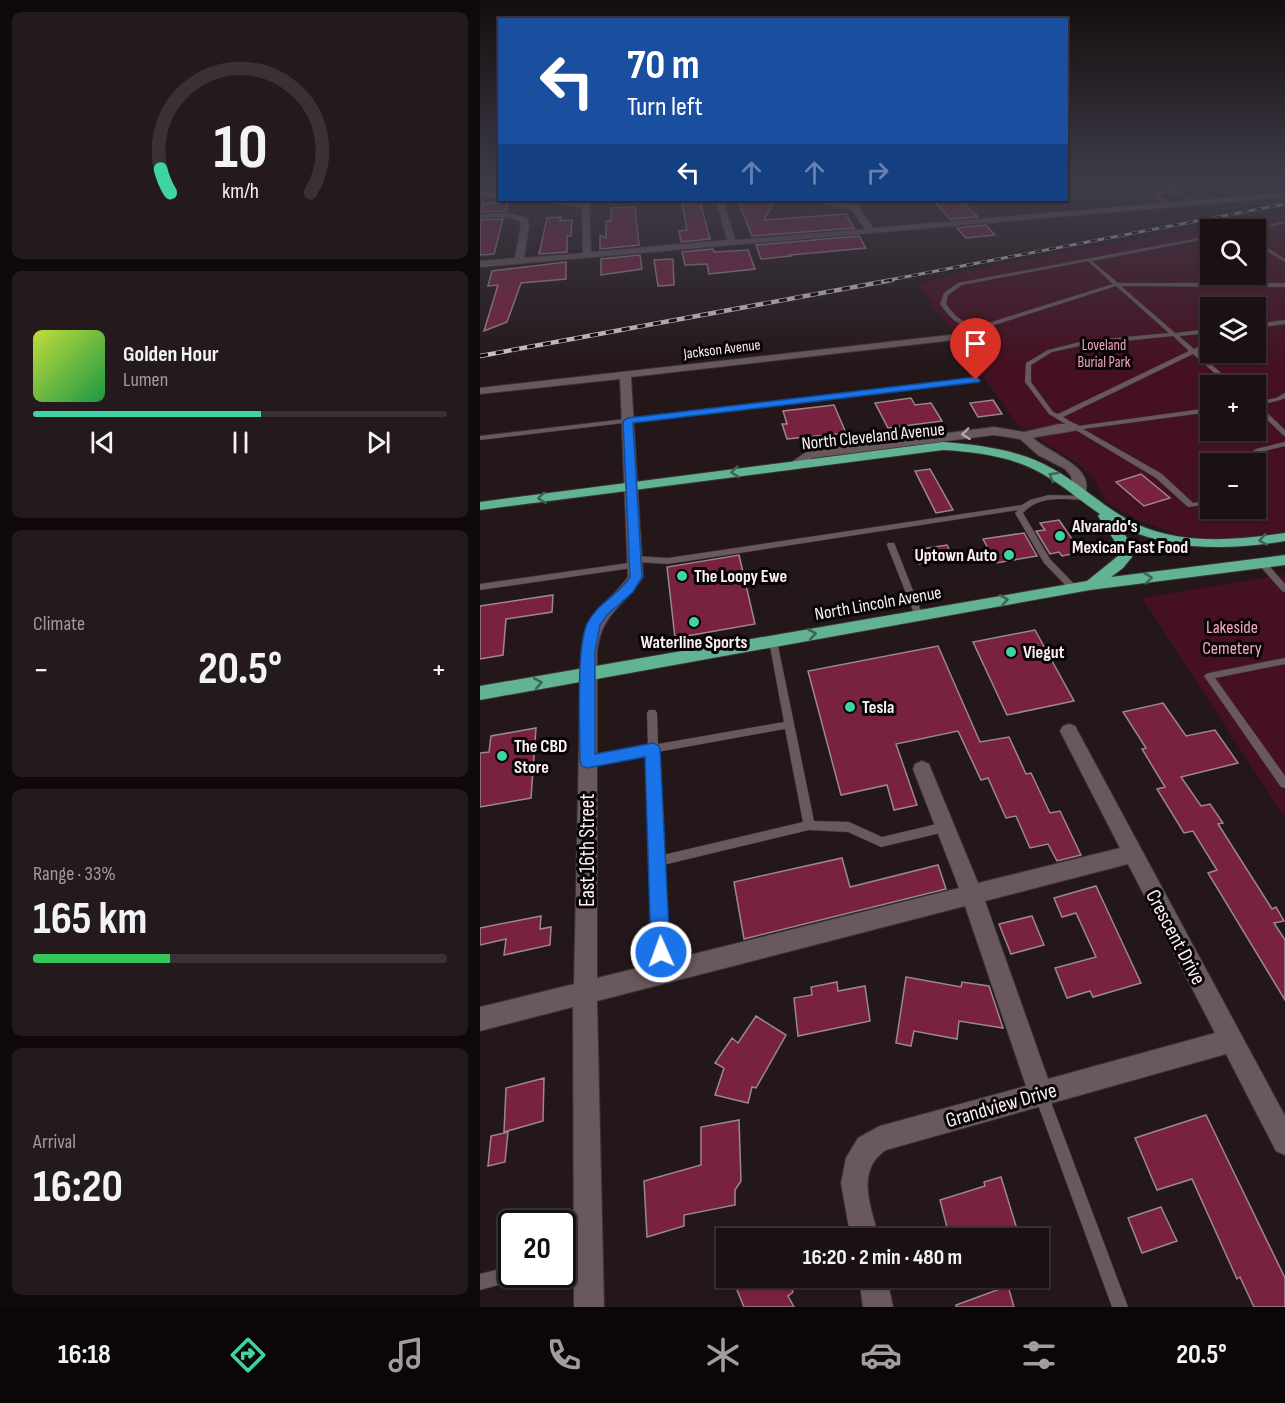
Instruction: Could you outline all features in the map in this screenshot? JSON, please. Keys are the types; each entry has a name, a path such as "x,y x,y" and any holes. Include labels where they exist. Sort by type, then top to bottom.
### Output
{"highway":[{"name":"North Cleveland Avenue","path":"480,506 921,448 958,447 986,450 1033,465 1082,495 1100,510 1138,529 1177,541 1210,545 1241,544 1285,537"},
{"path":"1090,585 1118,566 1125,557 1124,546 1119,535 1100,510"},
{"name":"North Lincoln Avenue","path":"480,693 1090,585 1285,560"}],"street":[{"path":"519,260 522,245"},
{"path":"587,245 587,254"},
{"path":"481,266 519,260 696,245"},
{"name":"Jackson Avenue","path":"480,391 967,336"},
{"name":"East 16th Street","path":"589,1307 585,994 589,646 593,624 602,612 629,589 636,577 633,486 625,376"},
{"path":"793,465 808,455 887,444 994,431 1024,436 1059,428 1076,428"},
{"path":"1024,436 1041,451 1068,465 1077,473 1081,481 1082,495"},
{"name":"Crescent Drive","path":"1069,731 1285,1142"},
{"path":"922,769 972,895 1041,1094"},
{"path":"480,1019 1133,854"},
{"name":"Grandview Drive","path":"863,1228 853,1180 856,1162 867,1145 880,1139 1231,1041"},
{"path":"875,1288 878,1307"}],"lane":[{"path":"1168,245 960,284 946,294 943,304 956,322 972,327 985,326 1119,284 1285,285"},
{"path":"1266,249 1285,261"},
{"path":"1089,260 1221,375"},
{"path":"1266,325 1285,322"},
{"path":"1200,332 1084,343 1050,351 1028,364 1028,382 1051,413 1159,476 1191,505 1200,504"},
{"path":"1058,417 1200,349"},
{"path":"480,438 976,380"},
{"path":"1266,402 1285,394"},
{"path":"1076,428 1200,411"},
{"path":"1266,415 1285,434"},
{"path":"1253,453 1285,444"},
{"path":"480,587 636,562 668,561 1023,507 1038,499 1082,495"},
{"path":"1023,507 1019,513 1047,561 1073,588"},
{"path":"891,545 919,616"},
{"path":"1262,563 1285,589"},
{"path":"773,641 808,825"},
{"path":"1285,661 1209,676 1285,784"},
{"path":"652,713 662,974"},
{"path":"587,761 789,725"},
{"path":"657,861 808,825 849,827 881,843 945,827"},
{"path":"1041,1094 1120,1307"},
{"path":"576,1255 589,1251"},
{"path":"480,1282 498,1278"}],"green space":[{"name":"Loveland Burial Park","path":"1106,245 1200,245 1200,285 1266,285 1266,245 1285,245 1285,531 1230,540 1182,536 1134,518 1106,502 1094,479 1076,462 1019,427 918,284 970,270"},
{"name":"Lakeside Cemetery","path":"1285,574 1285,818 1142,598"}],"building":[{"path":"480,245 496,245 494,254 480,255"},
{"path":"541,245 567,245 567,252 539,254"},
{"path":"600,245 639,245 600,249"},
{"path":"756,245 864,245 866,248 761,259"},
{"path":"713,249 714,252 748,250 755,269 709,274 707,264 685,265 682,252"},
{"path":"640,255 642,269 601,275 601,259"},
{"path":"673,259 674,285 658,286 654,260"},
{"path":"566,262 566,279 521,283 507,322 484,331 498,285 488,286 492,271"},
{"path":"911,398 915,405 931,403 942,421 888,428 875,403"},
{"path":"993,400 1002,414 978,417 970,403"},
{"path":"834,405 846,433 787,439 782,424 787,424 783,411"},
{"path":"930,469 953,510 936,513 915,471"},
{"path":"1141,474 1170,498 1144,506 1116,482"},
{"name":"Alvarado's Mexican Fast Food","path":"1059,520 1081,552 1062,556 1059,552 1050,554 1036,531 1045,530 1040,523"},
{"path":"1024,533 1037,556 996,563 983,539"},
{"path":"947,545 953,558 919,564 913,550"},
{"path":"739,555 755,624 675,638 667,567"},
{"path":"553,595 552,612 506,619 503,655 480,659 480,606"},
{"path":"1035,630 1074,701 1007,715 973,642"},
{"path":"938,646 980,742 1009,737 1026,774 1031,773 1050,813 1060,811 1081,855 1057,861 1048,844 1030,848 1016,816 1006,818 988,778 981,780 958,731 896,744 917,805 894,810 887,785 841,795 808,671"},
{"path":"1163,703 1186,736 1215,730 1238,763 1181,777 1201,806 1210,804 1223,823 1218,824 1272,909 1276,907 1284,921 1274,923 1285,940 1285,1000 1208,873 1217,870 1193,831 1184,833 1157,789 1165,787 1142,749 1146,748 1123,712"},
{"path":"536,728 531,798 480,807 480,753 489,752 491,736"},
{"path":"842,858 850,887 938,865 946,889 744,939 734,882"},
{"path":"1096,886 1141,983 1093,997 1090,991 1067,998 1055,968 1096,957 1076,913 1062,917 1054,898"},
{"path":"541,916 540,929 551,927 550,945 504,955 506,939 480,945 480,928"},
{"path":"1032,916 1044,945 1011,954 999,924"},
{"path":"906,977 961,987 962,982 989,986 1003,1028 959,1021 957,1039 914,1031 911,1046 896,1043"},
{"path":"837,982 838,991 865,986 870,1021 798,1036 794,998 812,995 811,987"},
{"path":"756,1016 786,1035 756,1088 752,1087 748,1103 715,1095 724,1068 715,1063 732,1038 738,1043"},
{"path":"544,1078 543,1121 504,1132 506,1088"},
{"path":"1206,1115 1285,1278 1285,1307 1254,1307 1240,1277 1237,1279 1192,1179 1157,1190 1135,1138"},
{"path":"739,1120 741,1181 735,1190 735,1205 684,1215 684,1226 647,1237 644,1181 701,1165 701,1127"},
{"path":"508,1132 505,1162 488,1166 491,1136"},
{"path":"1001,1177 1017,1228 947,1228 940,1200 985,1186 984,1182"},
{"path":"1161,1207 1177,1241 1142,1253 1128,1218"},
{"path":"736,1288 791,1288 793,1292 788,1296 794,1307 744,1307"},
{"path":"1003,1288 1009,1288 1014,1307 956,1307 956,1305"}],"railway":[{"path":"884,281 1072,245"},
{"path":"480,356 892,280"}],"place":[{"name":"Alvarado's Mexican Fast Food","path":"1060,536"},
{"name":"Uptown Auto","path":"1009,555"},
{"name":"The Loopy Ewe","path":"682,576"},
{"name":"Waterline Sports","path":"694,622"},
{"name":"Viegut","path":"1011,652"},
{"name":"Tesla","path":"850,707"},
{"name":"The CBD Store","path":"502,756"}],"route":[{"path":"661,952 653,749 587,761 589,646 593,624 602,612 629,589 636,577 628,421 976,380"}]}
